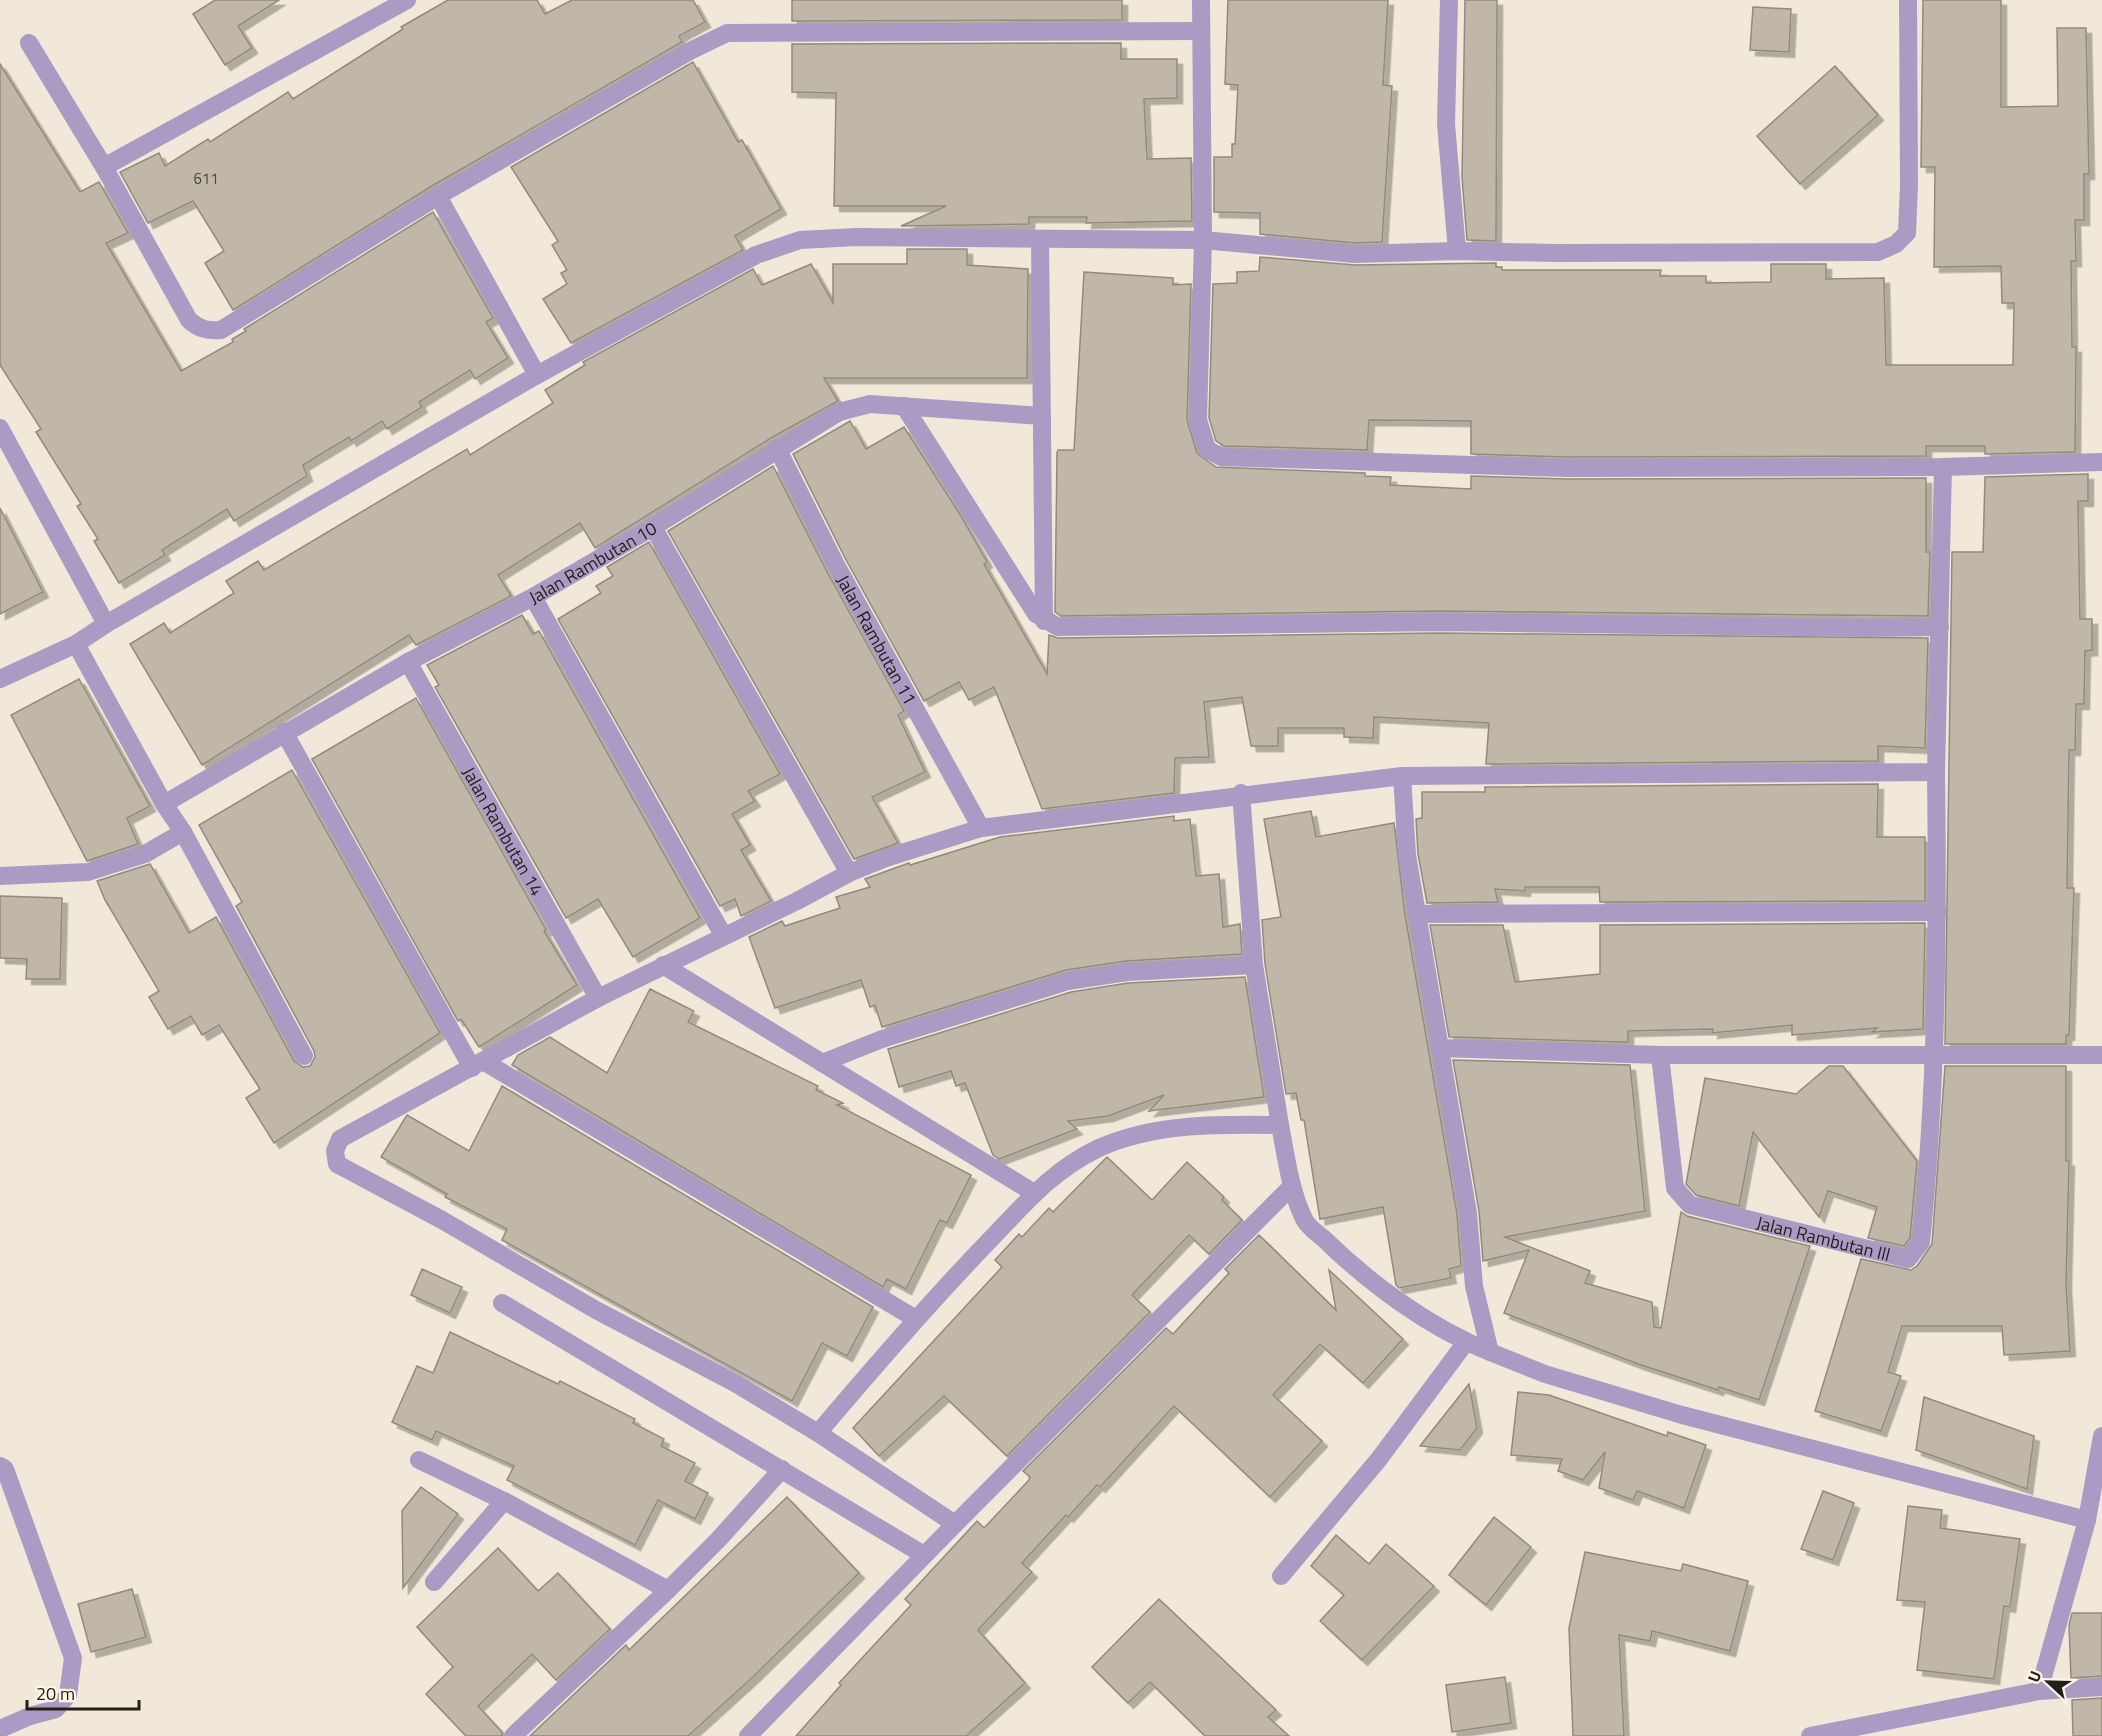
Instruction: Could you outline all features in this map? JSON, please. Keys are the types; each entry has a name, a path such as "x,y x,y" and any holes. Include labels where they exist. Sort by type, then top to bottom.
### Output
{"street":[{"path":"104,167 407,0"},
{"path":"1202,0 1200,31 1203,240 1198,420 1207,449 1221,457 1567,468 1943,467 2102,462"},
{"path":"1449,0 1446,124 1458,250"},
{"path":"0,678 76,644 106,624 537,375 756,255 800,240 857,237 1203,240 1355,254 1458,250 1555,253 1878,252 1896,244 1907,233 1910,186 1908,0"},
{"path":"29,43 104,167 189,320 209,331 221,330 438,196 690,51 727,33 1200,31"},
{"path":"438,196 537,375"},
{"path":"1040,239 1044,621"},
{"name":"Jalan Rambutan 10","path":"164,804 284,732 408,662 533,597 653,527 777,448 839,412 870,404 1042,416"},
{"path":"904,406 1036,614 1044,621 1058,627 1440,622 1940,627"},
{"path":"0,428 106,624"},
{"name":"Jalan Rambutan 11","path":"777,448 852,594 981,828"},
{"path":"1934,1055 1938,912 1936,772 1943,467"},
{"path":"653,527 849,873"},
{"path":"533,597 723,935"},
{"path":"76,644 164,804 183,832 304,1056"},
{"name":"Jalan Rambutan 14","path":"408,662 598,998"},
{"path":"284,732 477,1064 916,1319"},
{"path":"955,1524 818,1432 735,1383 596,1310 442,1220 337,1164 335,1151 340,1139 598,998 723,935 797,901 849,873 981,828 1241,794 1402,776 1936,772"},
{"path":"1402,776 1407,855 1416,914 1468,1213 1474,1286 1490,1352"},
{"path":"1241,794 1254,965 1292,1186 1304,1221 1338,1253 1406,1305 1466,1342 1545,1374 1683,1415 2087,1520"},
{"path":"0,876 88,872 145,854 183,832"},
{"path":"1416,914 1938,912"},
{"path":"663,965 1034,1192"},
{"path":"822,1063 882,1039 1068,981 1126,972 1254,965"},
{"path":"1440,1048 1660,1055 2102,1055"},
{"name":"Jalan Rambutan Ill","path":"1660,1055 1675,1188 1690,1205 1908,1259 1921,1242 1934,1055"},
{"path":"818,1432 916,1319 1034,1192 1065,1166 1099,1148 1148,1133 1192,1126 1280,1125"},
{"path":"748,1736 924,1555 1292,1186"},
{"path":"502,1303 924,1555"},
{"path":"1281,1576 1379,1459 1466,1342"},
{"path":"2039,1691 2087,1520 2102,1436"},
{"path":"419,1460 504,1501 668,1590"},
{"path":"0,1466 5,1469 73,1658 68,1695 56,1710 30,1716 0,1729"},
{"path":"513,1736 668,1590 718,1540 782,1469"},
{"path":"434,1582 504,1501"},
{"path":"1810,1736 2039,1691 2102,1688"}],"building":[{"path":"215,0 279,0 238,26 252,48 225,65 193,14"},
{"path":"448,0 537,0 545,14 572,0 693,0 705,22 679,36 682,42 432,186 233,310 205,263 224,251 193,201 148,223 120,172 159,153 165,166 208,139 210,142 288,92 293,99 403,29 401,27"},
{"path":"792,0 1122,0 1122,20 792,21"},
{"path":"1228,0 1388,0 1383,85 1392,86 1382,242 1355,243 1260,234 1260,213 1214,212 1214,157 1232,157 1232,144 1235,144 1238,85 1225,84"},
{"path":"1465,0 1497,0 1496,241 1467,240 1462,177"},
{"path":"1923,0 2001,0 2001,107 2058,106 2057,28 2086,28 2089,174 2084,174 2084,220 2075,220 2076,261 2071,261 2072,347 2076,347 2075,452 1985,454 1985,446 1926,446 1926,456 1567,457 1471,454 1471,421 1369,420 1367,450 1224,446 1216,441 1209,418 1213,284 1237,283 1237,272 1259,271 1260,257 1355,265 1496,263 1496,267 1502,267 1502,270 1661,270 1660,276 1706,276 1706,283 1771,282 1771,264 1826,264 1826,279 1884,278 1886,365 2013,365 2014,303 2002,303 2001,266 1934,267 1935,167 1921,167"},
{"path":"1753,7 1791,9 1789,52 1750,50"},
{"path":"1121,43 1121,59 1177,59 1177,98 1144,99 1147,159 1191,158 1192,221 1086,223 1087,217 1029,217 1029,224 901,226 946,206 834,206 836,93 792,92 792,44"},
{"path":"693,62 738,142 742,140 781,209 735,236 743,250 571,343 543,299 567,284 561,273 567,270 552,245 558,241 511,167"},
{"path":"0,64 80,192 99,182 128,233 106,243 181,371 233,342 232,339 246,331 244,329 433,212 493,318 486,322 508,358 475,379 470,370 419,402 422,407 387,429 382,421 351,441 349,437 303,465 307,476 234,521 227,509 162,550 165,555 119,583 94,541 98,539 77,506 81,504 36,432 41,429 0,365"},
{"path":"1835,66 1878,115 1800,184 1757,136"},
{"path":"907,249 967,249 967,265 1028,269 1027,378 824,378 838,401 771,438 595,548 580,523 498,575 511,596 416,645 409,635 202,765 130,644 164,623 170,633 234,593 226,581 258,561 264,570 467,449 470,455 553,403 545,390 585,365 583,362 753,269 762,285 811,264 833,303 833,264 907,264"},
{"path":"1084,272 1173,278 1173,285 1191,284 1187,420 1197,453 1216,467 1365,473 1365,476 1391,477 1390,485 1471,489 1471,476 1567,479 1926,478 1926,552 1930,552 1928,616 1440,611 1061,616 1055,612 1057,453 1058,450 1074,450"},
{"path":"850,421 866,449 904,427 961,516 987,562 984,564 1047,674 1049,635 1058,638 1440,633 1928,638 1925,748 1878,746 1878,761 1486,764 1489,723 1374,717 1373,738 1344,737 1344,728 1278,728 1278,746 1251,746 1242,697 1204,702 1209,757 1175,758 1174,793 1042,809 994,687 969,700 959,682 924,701 845,558 793,454"},
{"path":"773,466 825,568 904,711 898,715 925,772 872,797 898,843 854,859 668,531"},
{"path":"2088,474 2088,501 2078,501 2080,619 2092,619 2092,650 2085,651 2084,704 2076,704 2075,750 2069,750 2067,888 2074,888 2069,1035 2066,1035 2066,1044 1945,1044 1952,552 1983,552 1985,477"},
{"path":"0,508 43,592 0,614"},
{"path":"649,542 780,774 748,791 755,801 732,814 750,845 741,850 771,901 741,916 735,899 720,906 558,619 601,593 596,586 613,576 607,567"},
{"path":"522,615 533,634 539,631 700,918 633,957 598,899 566,918 435,687 439,685 427,665"},
{"path":"79,679 150,806 127,818 138,844 87,861 11,715"},
{"path":"416,698 546,930 544,931 577,985 479,1047 461,1019 458,1021 312,759"},
{"path":"292,770 440,1033 274,1143 246,1098 260,1089 219,1025 202,1035 191,1016 168,1029 149,997 159,991 105,900 97,881 150,864 189,933 216,917 294,1061 303,1067 310,1066 315,1057 314,1051 236,906 242,902 199,825"},
{"path":"1878,784 1877,837 1925,837 1925,901 1600,902 1599,887 1525,887 1525,891 1495,889 1498,902 1427,903 1418,854 1416,819 1422,818 1422,792 1485,792 1485,787"},
{"path":"1311,811 1316,837 1394,823 1405,915 1457,1214 1461,1266 1449,1269 1451,1278 1399,1288 1396,1285 1383,1207 1320,1219 1304,1120 1301,1120 1296,1093 1286,1094 1265,964 1262,920 1281,917 1264,819"},
{"path":"1174,816 1174,821 1190,819 1196,876 1219,874 1223,927 1240,924 1242,954 1126,961 1066,970 882,1027 875,1005 870,1007 861,980 775,1008 749,937 782,921 785,926 840,908 836,897 870,887 865,879 909,863 910,865 1000,837"},
{"path":"0,896 62,898 60,979 26,979 27,959 0,958"},
{"path":"1925,923 1923,1029 1872,1032 1877,1028 1792,1035 1792,1025 1712,1033 1713,1029 1628,1031 1628,1042 1449,1037 1430,925 1503,925 1515,982 1600,974 1600,925"},
{"path":"1245,977 1264,1097 1149,1111 1164,1095 1108,1116 1068,1121 1077,1129 999,1159 993,1155 965,1083 956,1086 951,1071 899,1087 888,1049 1071,992 1128,983"},
{"path":"650,989 694,1011 688,1022 818,1086 816,1090 843,1103 837,1105 971,1175 947,1223 940,1220 906,1289 887,1279 883,1287 512,1065 518,1055 550,1037 607,1073"},
{"path":"1453,1060 1630,1065 1645,1211 1505,1237 1590,1271 1585,1283 1652,1302 1654,1327 1661,1328 1681,1212 1687,1216 1810,1246 1759,1400 1719,1387 1718,1390 1641,1365 1504,1313 1529,1250 1483,1261 1479,1211"},
{"path":"1829,1066 1843,1066 1917,1161 1910,1238 1904,1246 1868,1238 1877,1207 1828,1191 1819,1217 1753,1132 1739,1206 1696,1195 1686,1184 1705,1078 1796,1094"},
{"path":"1945,1066 2066,1066 2066,1161 2069,1161 2066,1284 2070,1351 2004,1355 2002,1326 1902,1326 1888,1372 1901,1376 1881,1431 1815,1411 1861,1259 1911,1270 1917,1266 1932,1244"},
{"path":"502,1086 873,1307 847,1356 822,1343 792,1401 502,1240 507,1229 445,1197 447,1194 381,1157 407,1115 469,1151"},
{"path":"1107,1157 1152,1200 1187,1162 1224,1197 1222,1200 1242,1220 1209,1254 1189,1235 1132,1295 1150,1312 1007,1456 944,1396 879,1456 853,1428 1002,1267 995,1260 1019,1234 1022,1237 1049,1208 1053,1212"},
{"path":"1259,1235 1336,1310 1329,1270 1403,1339 1363,1383 1320,1344 1273,1395 1322,1441 1270,1497 1174,1406 1100,1487 1097,1485 1068,1517 1066,1515 1022,1563 1032,1572 978,1630 1025,1683 966,1736 796,1736 841,1685 839,1683 911,1605 905,1599 977,1521 984,1528 1029,1480 1030,1477 1023,1471 1166,1328 1173,1334 1229,1273 1225,1269"},
{"path":"422,1269 462,1287 450,1313 411,1295"},
{"path":"450,1332 558,1384 560,1381 635,1419 633,1423 664,1439 661,1446 695,1463 685,1481 708,1493 695,1519 658,1500 635,1545 507,1480 514,1466 436,1431 432,1440 392,1422 417,1366 433,1373"},
{"path":"1469,1384 1477,1428 1460,1450 1420,1446"},
{"path":"1518,1392 1549,1395 1667,1436 1668,1432 1706,1445 1684,1508 1637,1491 1633,1500 1599,1488 1605,1452 1583,1480 1558,1471 1562,1459 1511,1455"},
{"path":"1924,1397 2034,1436 2027,1489 1916,1450"},
{"path":"421,1487 458,1514 403,1588 402,1511"},
{"path":"1823,1491 1854,1503 1833,1560 1801,1549"},
{"path":"787,1497 859,1573 753,1677 688,1736 530,1736 626,1645 629,1650"},
{"path":"1908,1506 1942,1510 1940,1528 2020,1539 2010,1607 2004,1606 1994,1679 1917,1670 1925,1602 1897,1600"},
{"path":"1494,1517 1531,1547 1486,1605 1449,1575"},
{"path":"1336,1535 1369,1564 1386,1544 1434,1586 1362,1660 1320,1621 1344,1595 1311,1566"},
{"path":"498,1548 538,1591 558,1573 610,1629 556,1680 532,1654 478,1706 502,1732 502,1736 466,1736 426,1694 453,1667 417,1627"},
{"path":"1585,1552 1681,1571 1683,1564 1748,1581 1730,1651 1652,1631 1650,1641 1619,1635 1624,1736 1573,1736 1569,1628"},
{"path":"132,1589 146,1637 91,1652 78,1604"},
{"path":"1159,1599 1276,1710 1268,1717 1289,1736 1205,1736 1150,1682 1128,1703 1092,1667"},
{"path":"2072,1613 2102,1613 2102,1676 2071,1678 2069,1625"},
{"path":"1505,1677 1511,1723 1452,1732 1446,1685"},
{"path":"2102,1698 2102,1736 2073,1736 2072,1700"}]}
